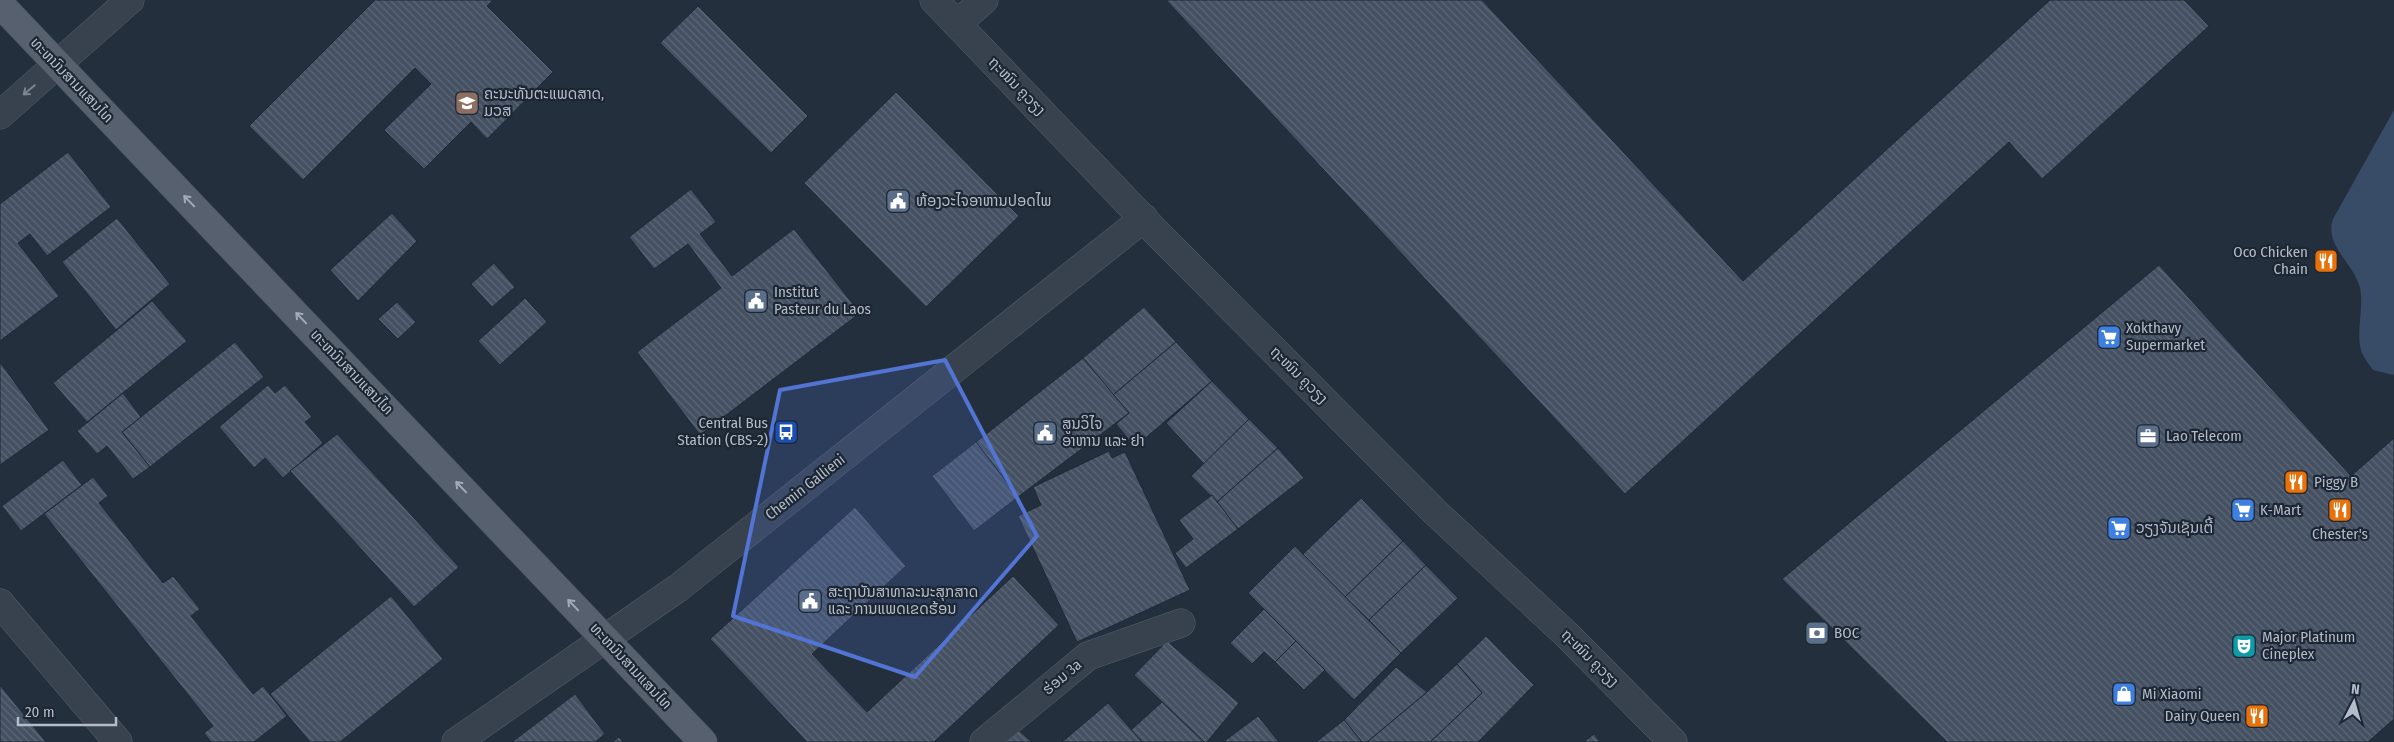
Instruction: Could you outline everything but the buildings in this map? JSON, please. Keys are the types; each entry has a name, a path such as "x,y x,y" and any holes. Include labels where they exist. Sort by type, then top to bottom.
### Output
{"main road":[{"name":"ທະຫນົນສາມແສນໄທ","path":"0,4 703,742"}],"street":[{"path":"0,115 130,0"},
{"name":"ຖະໜົນ ຄູວຽງ","path":"934,0 1144,218 1435,512 1567,634 1673,742"},
{"path":"957,24 984,0"},
{"name":"Chemin Gallieni","path":"456,742 678,588 1144,218"},
{"path":"0,603 118,742"},
{"name":"ຮ່ອມ 3a","path":"984,742 1088,656 1180,623"}],"highlighted area":[{"path":"945,360 1037,536 915,677 733,616 780,390"}],"water":[{"path":"2394,110 2393,375 2373,370 2362,353 2359,335 2360,288 2352,270 2336,246 2331,229 2333,219"}],"place":[{"name":"ຄະນະທັນຕະແພດສາດ, ມວສ","path":"467,103"},
{"name":"ຫ້ອງວະໄຈອາຫານປອດໄພ","path":"898,201"},
{"name":"Oco Chicken Chain","path":"2326,261"},
{"name":"Institut Pasteur du Laos","path":"756,301"},
{"name":"Xokthavy Supermarket","path":"2109,337"},
{"name":"Central Bus Station (CBS-2)","path":"786,432"},
{"name":"ສູນວິໄຈ ອາຫານ ແລະ ຢາ","path":"1045,433"},
{"name":"Lao Telecom","path":"2148,436"},
{"name":"Piggy B","path":"2296,482"},
{"name":"K-Mart","path":"2243,510"},
{"name":"Chester's","path":"2340,510"},
{"name":"ວຽງຈັນເຊັນເຕີ້","path":"2119,528"},
{"name":"ສະຖາບັນສາທາລະນະສຸກສາດ ແລະ ການແພດເຂດຮ້ອນ","path":"810,601"},
{"name":"BOC","path":"1817,633"},
{"name":"Major Platinum Cineplex","path":"2244,646"},
{"name":"Mi Xiaomi","path":"2124,694"},
{"name":"Dairy Queen","path":"2257,716"}]}
